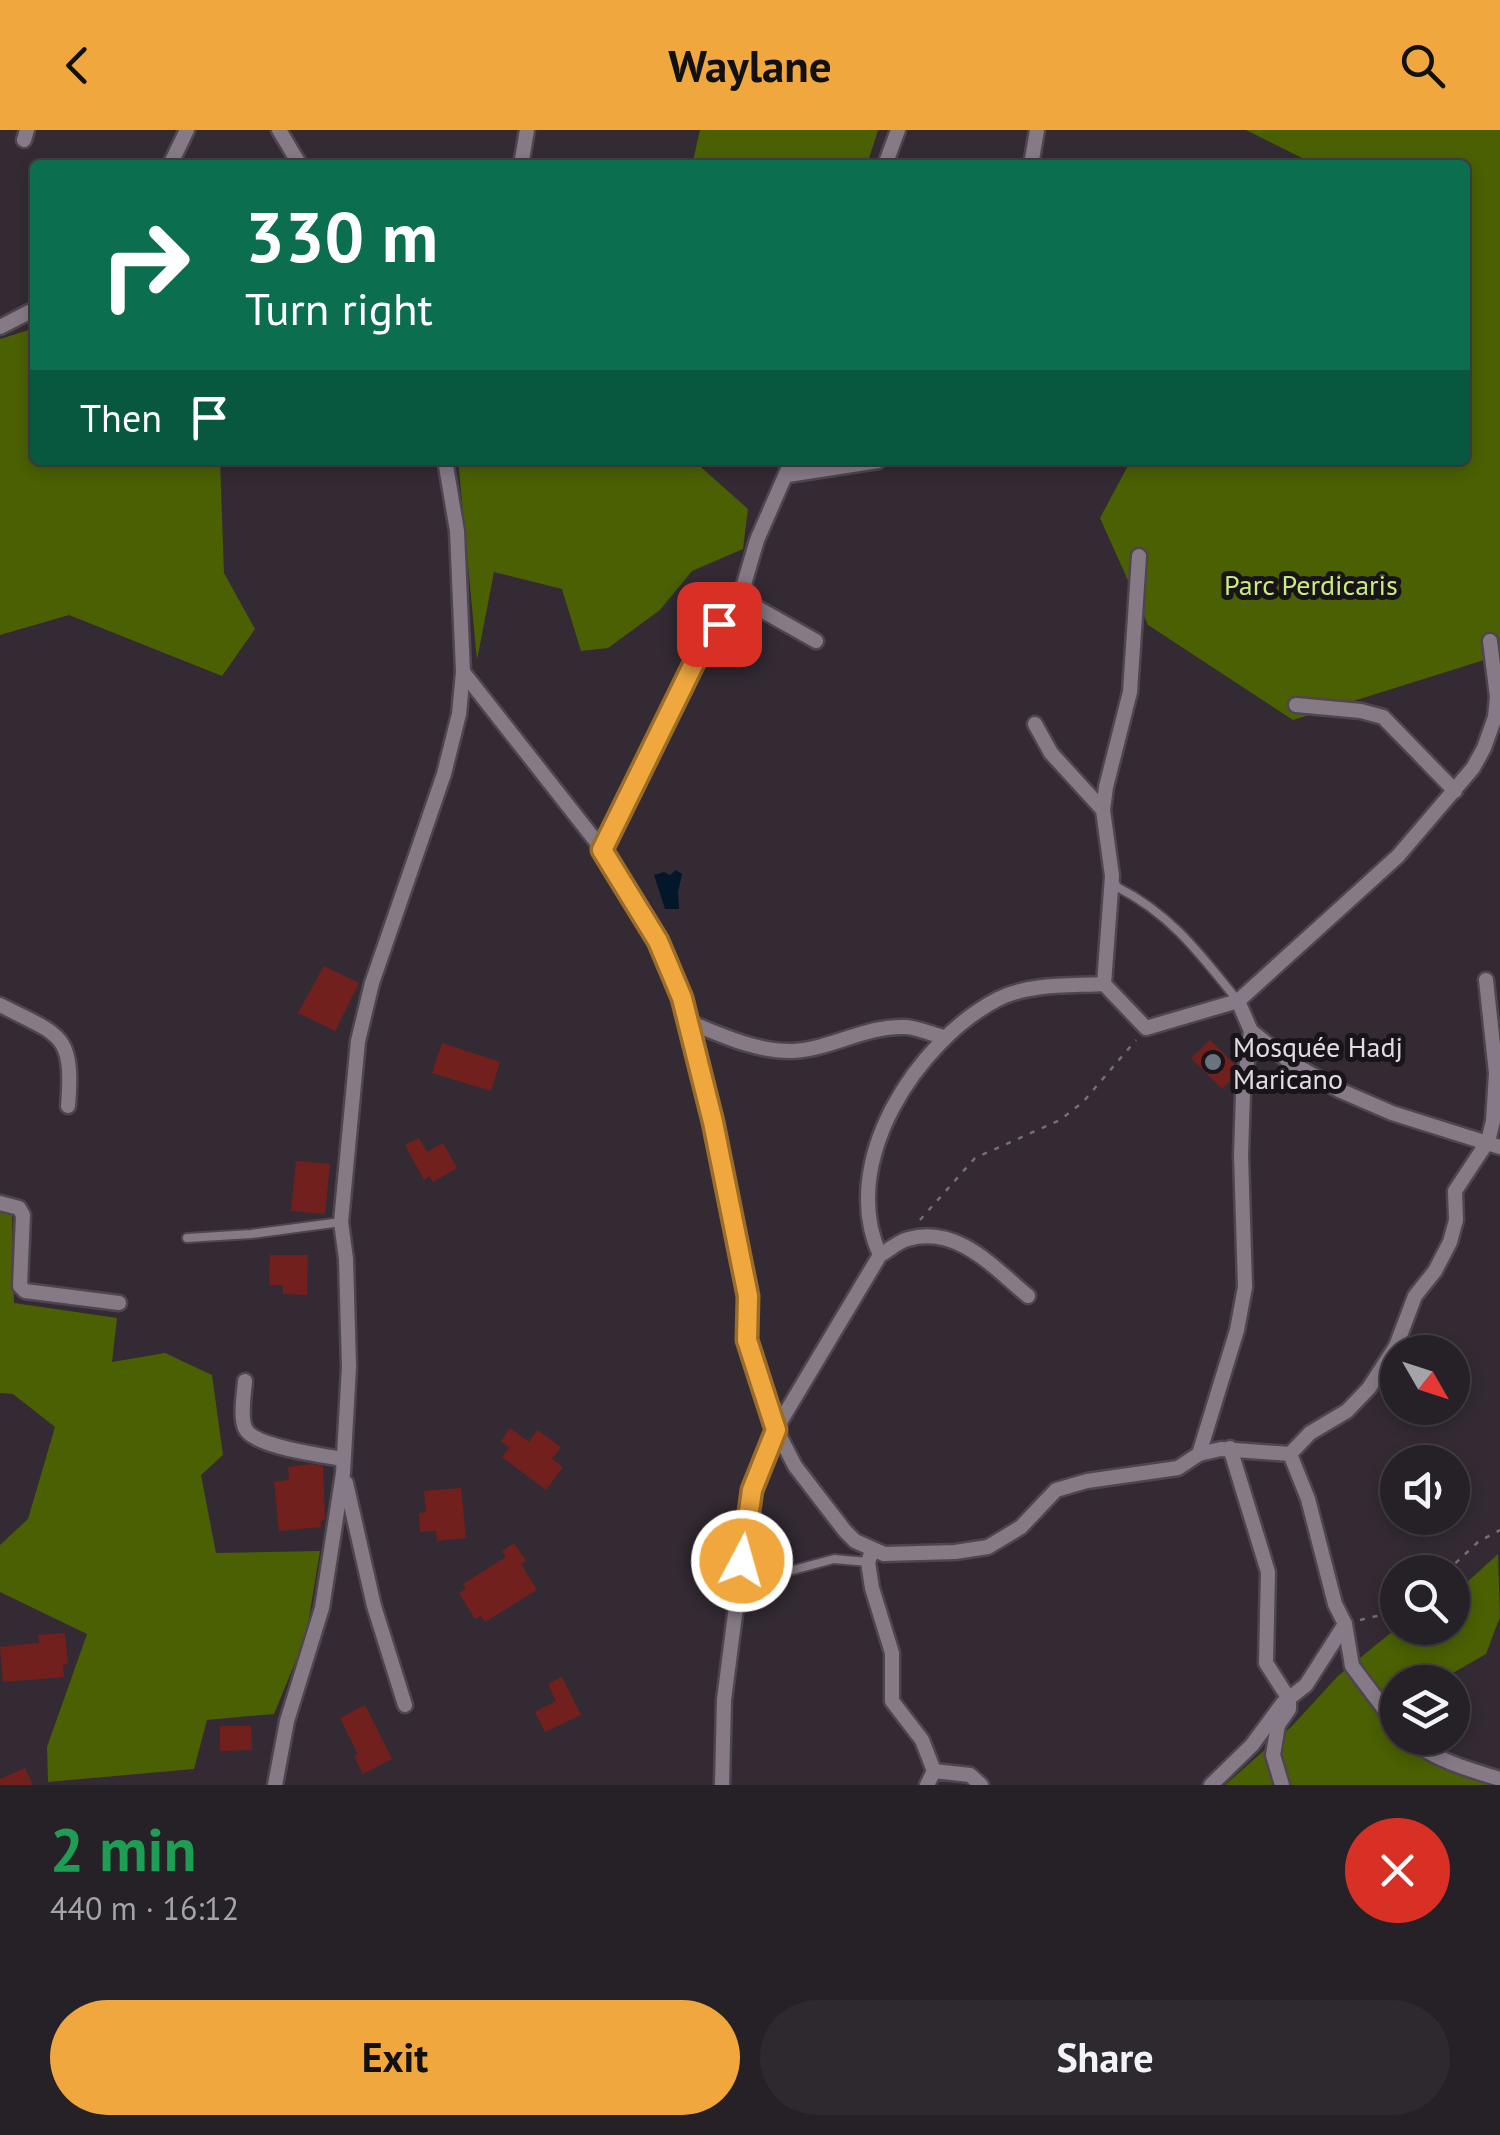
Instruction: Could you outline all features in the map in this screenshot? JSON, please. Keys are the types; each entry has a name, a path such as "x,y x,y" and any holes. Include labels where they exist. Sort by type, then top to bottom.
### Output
{"street":[{"path":"172,160 187,130"},
{"path":"279,130 297,160"},
{"path":"521,160 528,130"},
{"path":"888,160 898,130"},
{"path":"1032,160 1037,130"},
{"path":"0,326 30,311"},
{"path":"276,1785 287,1722 322,1608 342,1466 349,1368 342,1222 358,1040 389,932 444,774 459,714 463,672 457,531 446,465"},
{"path":"602,850 701,649 740,598 757,540 790,468 823,465"},
{"path":"1140,556 1130,692 1103,810 1112,876 1104,984 1146,1028 1238,1001 1378,876 1454,791 1484,748 1494,716 1496,697 1490,641"},
{"path":"740,598 816,641"},
{"path":"463,672 602,850 658,941 689,1022 748,1296 747,1340 776,1430 795,1466 827,1509 870,1556 872,1588 892,1654 892,1701 922,1740 931,1778 970,1775 981,1785"},
{"path":"1296,704 1383,717 1454,791"},
{"path":"1035,724 1051,753 1103,810"},
{"path":"1290,1454 1310,1433 1357,1402 1382,1370 1396,1346 1415,1296 1435,1271 1450,1242 1456,1220 1455,1192 1494,1144 1496,1088 1486,980"},
{"path":"880,1254 872,1233 868,1190 875,1145 894,1107 943,1038 1001,997 1033,988 1104,984"},
{"path":"1238,1001 1252,1030 1290,1062 1364,1103 1494,1144"},
{"path":"0,1005 60,1037 71,1070 68,1106"},
{"path":"689,1022 732,1039 792,1051 884,1029 908,1027 943,1038"},
{"path":"1199,1454 1237,1330 1245,1287 1241,1155 1243,1093 1252,1030"},
{"path":"0,1203 22,1210 20,1286 25,1291 118,1303"},
{"path":"722,1785 724,1700 752,1490 776,1430 880,1254 909,1239 943,1238 969,1247 1028,1296"},
{"path":"245,1380 244,1426 252,1437 342,1466"},
{"path":"870,1556 955,1552 988,1546 1021,1526 1061,1488 1087,1481 1178,1468 1199,1454 1230,1448 1290,1454"},
{"path":"1230,1448 1268,1572 1266,1663 1289,1699 1288,1710 1278,1725 1273,1755 1282,1785"},
{"path":"1290,1454 1308,1499 1356,1674 1380,1704"},
{"path":"342,1466 374,1606 405,1705"},
{"path":"1211,1785 1306,1684 1345,1624"},
{"path":"1433,1755 1500,1780"}],"lane":[{"path":"1112,876 1117,887 1156,909 1189,941 1238,1001"},
{"path":"187,1238 342,1222"},
{"path":"740,1584 834,1559 870,1556"}],"path":[{"path":"909,1239 927,1209 975,1158 1060,1120 1084,1102 1146,1028"},
{"path":"1464,1555 1500,1530"},
{"path":"1345,1624 1380,1615"}],"green space":[{"path":"700,130 878,130 869,160 693,160"},
{"name":"Parc Perdicaris","path":"1246,130 1500,130 1500,655 1293,720 1148,625 1100,518 1128,465 1470,465 1470,160 1306,160"},
{"path":"30,330 30,465 220,465 224,573 255,629 222,676 69,615 0,635 0,339"},
{"path":"458,465 699,465 748,509 743,549 692,571 660,610 608,648 581,651 562,589 494,572 477,660"},
{"path":"0,1213 12,1214 14,1303 117,1318 112,1362 165,1353 212,1375 223,1455 201,1475 216,1553 320,1551 306,1636 274,1714 207,1720 194,1769 48,1782 47,1747 87,1634 0,1592 0,1545 28,1519 55,1427 13,1394 0,1393"},
{"path":"1498,1554 1500,1617 1486,1654 1467,1665 1380,1665 1380,1705 1372,1708 1380,1719 1380,1755 1425,1755 1500,1785 1225,1785 1292,1726 1338,1676 1380,1642 1380,1645 1470,1645 1470,1580"}],"water":[{"path":"676,870 682,874 679,909 665,909 654,875 670,875"}],"building":[{"path":"324,966 359,983 335,1031 298,1013"},
{"name":"Mosquée Hadj Maricano","path":"1210,1040 1236,1066 1230,1072 1234,1077 1222,1089 1191,1058"},
{"path":"442,1043 500,1062 491,1091 432,1073"},
{"path":"419,1138 427,1152 443,1143 457,1168 433,1182 430,1176 424,1180 405,1145"},
{"path":"296,1161 330,1164 325,1214 291,1211"},
{"path":"270,1255 308,1255 307,1295 283,1294 283,1285 269,1285"},
{"path":"510,1428 529,1442 537,1430 561,1447 552,1459 563,1467 546,1490 502,1457 509,1448 501,1441"},
{"path":"323,1466 325,1520 320,1521 321,1527 279,1531 274,1482 289,1480 288,1467"},
{"path":"461,1488 466,1538 437,1541 436,1531 420,1532 419,1513 426,1512 424,1491"},
{"path":"514,1543 537,1590 485,1622 481,1616 475,1619 459,1593 466,1589 463,1584 506,1557 502,1551"},
{"path":"65,1633 68,1664 63,1665 64,1677 3,1682 0,1647 39,1643 38,1635"},
{"path":"562,1677 581,1715 545,1732 535,1712 556,1701 548,1684"},
{"path":"365,1705 392,1759 363,1774 340,1718"},
{"path":"220,1726 251,1726 252,1750 220,1751"},
{"path":"25,1768 33,1785 0,1785 0,1779"}],"place":[{"name":"Mosquée Hadj Maricano","path":"1213,1062"}],"route":[{"path":"719,624 701,649 602,850 658,941 682,998 713,1122 748,1296 747,1340 776,1430 752,1490 742,1561"}]}
